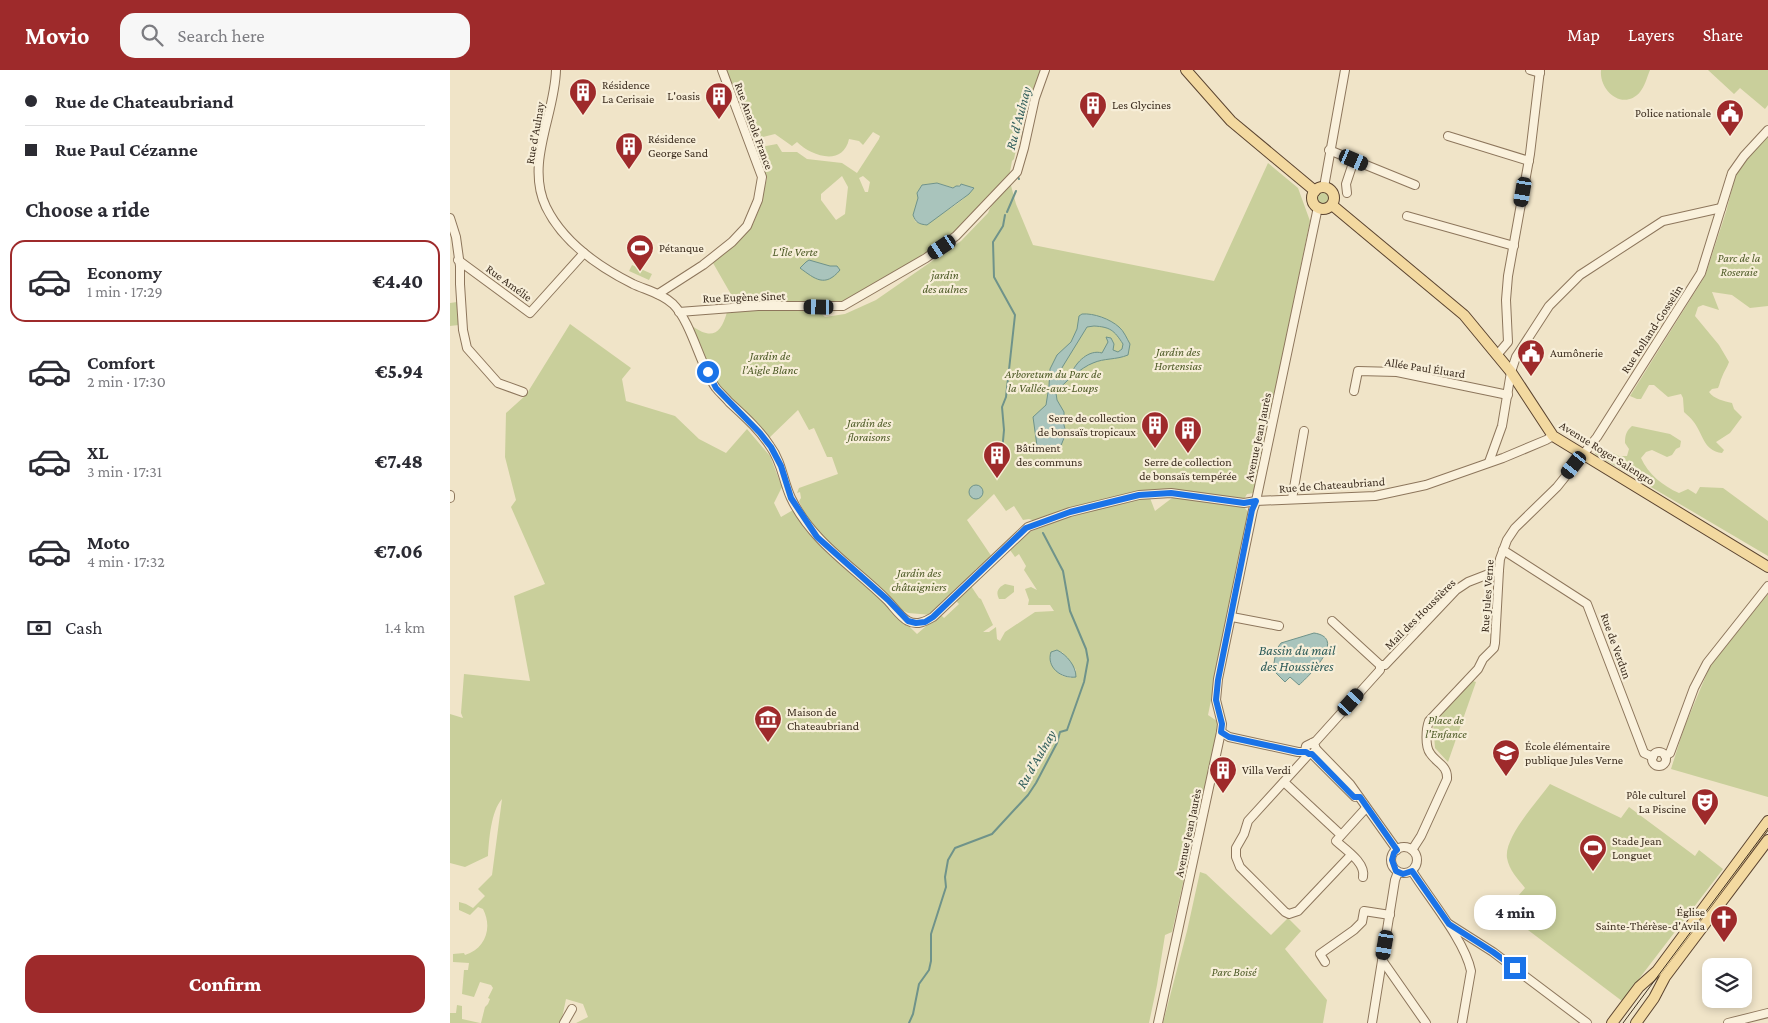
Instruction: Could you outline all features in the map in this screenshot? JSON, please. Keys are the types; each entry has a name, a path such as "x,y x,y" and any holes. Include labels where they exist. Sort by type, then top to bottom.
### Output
{"main road":[{"path":"1186,70 1231,121 1319,189 1328,188 1334,194 1332,205 1323,209 1318,207 1313,200 1319,189"},
{"name":"Avenue Roger Salengro","path":"1332,205 1464,315 1511,372 1553,436 1768,567"},
{"path":"1612,1023 1639,987 1657,970 1768,822"},
{"path":"1636,1023 1666,977 1768,840"}],"street":[{"name":"Rue d'Aulnay","path":"556,70 556,86 540,156 539,182 546,206 558,228 584,253 604,268 658,294 673,304 679,312"},
{"name":"Rue Anatole France","path":"658,294 702,265 732,242 747,226 758,200 762,177 722,70"},
{"name":"Rue Eugène Sinet","path":"679,312 758,306 842,306 911,267 949,242 1017,172 1022,158 1035,98 1045,70"},
{"path":"1319,189 1329,150 1344,70"},
{"path":"1497,355 1508,342 1506,300 1529,160 1540,72 1530,70"},
{"name":"Rue Rolland-Gosselin","path":"1583,454 1597,436 1701,273 1732,173 1744,156 1768,130"},
{"path":"1448,136 1529,160"},
{"path":"1329,150 1415,186"},
{"path":"1347,193 1346,184 1354,160"},
{"name":"Avenue Jean Jaurès","path":"1158,1023 1221,732 1222,724 1216,700 1218,680 1252,510 1256,501 1318,207"},
{"path":"1489,462 1502,426 1511,372 1516,357 1548,306 1580,275 1662,221 1721,208"},
{"path":"1407,216 1514,246"},
{"path":"450,218 456,237 463,330 467,348 498,383 523,392"},
{"name":"Rue Amélie","path":"458,260 530,313 584,253"},
{"name":"Rue de Chateaubriand","path":"679,312 716,388 760,433 774,452 781,466 791,498 817,537 888,600 908,621 916,623 925,622 933,617 1026,528 1070,512 1139,495 1171,493 1244,503 1376,496 1426,485 1553,436"},
{"name":"Allée Paul Éluard","path":"1354,391 1358,371 1397,372 1508,396"},
{"path":"1292,499 1304,431"},
{"name":"Rue Jules Verne","path":"1412,850 1421,836 1446,779 1447,772 1430,754 1427,726 1478,669 1483,659 1494,648 1499,570 1507,540 1515,528 1557,487 1583,454"},
{"name":"Rue de Verdun","path":"1503,550 1587,604 1644,753 1653,756 1660,752 1665,756 1670,753 1694,688 1707,663 1768,586"},
{"name":"Mail des Houssières","path":"1351,855 1298,911 1289,914 1240,867 1236,857 1236,848 1246,830 1248,821 1284,782 1382,667 1456,590 1468,582 1499,570"},
{"path":"1232,617 1279,626"},
{"path":"1332,621 1382,667"},
{"path":"1221,732 1229,737 1298,752 1312,748 1350,784 1397,850"},
{"path":"1284,782 1341,835"},
{"path":"1363,878 1364,872 1361,865 1336,841 1366,808"},
{"path":"1406,847 1412,850 1418,860 1416,868 1406,874 1398,872 1394,868 1392,860 1394,853 1406,847"},
{"path":"1412,871 1449,924 1470,963 1471,971 1462,1023"},
{"path":"1372,1023 1395,880 1398,872"},
{"path":"1325,962 1320,954 1354,930 1362,922 1364,911 1390,915"},
{"path":"1449,924 1493,952 1587,1023"},
{"path":"1382,960 1426,1023"},
{"path":"564,1023 572,1009"},
{"path":"1728,1023 1768,1013"}],"green space":[{"name":"L'Île Verte","path":"726,70 1041,70 1025,114 1009,177 954,235 842,305 837,301 820,302 819,306 785,302 736,303 713,263 747,232 753,224 760,207 767,178 756,148 777,144 782,152 797,152 807,159 842,163 857,173 880,136 873,132 863,145 859,141 849,139 846,148 834,156 818,155 797,142 792,146 775,134 751,140","holes":["842,176 848,187 845,214 836,220 821,200 821,194","863,176 870,182 868,192 865,192 859,178","937,183 954,188 961,184 974,188 956,204 920,224 915,221 913,215 919,198 917,193 922,185"]},
{"path":"1601,70 1650,70 1640,92 1627,100 1620,99 1608,92 1601,78"},
{"path":"1708,70 1768,70 1768,105 1765,109 1740,88 1734,94"},
{"name":"Parc de la Roseraie","path":"1768,135 1768,306 1750,308 1732,295 1712,292 1719,310 1703,305 1698,307 1695,316 1719,345 1729,362 1718,388 1712,389 1709,392 1716,398 1732,403 1734,409 1742,417 1730,433 1716,442 1724,450 1722,453 1711,449 1704,441 1696,426 1684,412 1681,394 1668,397 1654,385 1649,385 1641,399 1630,396 1705,276 1736,174"},
{"name":"Arboretum du Parc de la Vallée-aux-Loups","path":"1268,163 1298,188 1310,221 1254,493 1247,494 1243,501 1176,490 1072,507 1036,521 1023,520 1014,506 1006,511 994,494 967,520 992,557 975,570 976,574 932,615 908,613 902,610 822,538 805,514 799,501 801,498 800,492 797,493 799,488 838,474 832,457 827,457 814,428 809,430 798,410 769,438 720,389 690,327 692,326 710,334 719,330 727,312 743,311 746,309 816,311 825,317 845,314 876,300 961,241 988,213 1010,182 1016,204 1033,245 1214,281"},
{"path":"1323,191 1328,193 1330,198 1328,203 1323,205 1318,203 1316,198 1318,193"},
{"name":"Pétanque","path":"632,265 652,274 649,280 629,271"},
{"path":"457,302 459,325 450,326 450,303"},
{"path":"570,324 631,368 622,379 626,401 675,416 699,439 726,453 747,429 770,456 782,487 774,503 781,517 793,510 824,548 864,582 917,634 940,614 944,618 959,604 955,600 971,586 981,599 993,625 983,632 989,632 996,627 997,639 1000,641 1005,632 1035,612 1054,611 1050,605 1028,605 1029,600 1025,589 1031,587 1037,590 1024,570 1026,566 1019,554 1015,557 1010,550 1027,533 1070,516 1150,498 1155,511 1172,498 1170,497 1244,507 1249,513 1208,715 1217,721 1217,731 1172,932 1165,935 1149,1023 576,1023 588,1017 583,1004 566,999 561,1023 481,1023 493,988 491,985 480,982 474,997 462,994 464,970 468,970 469,963 453,962 453,954 464,953 465,955 472,952 478,948 485,937 487,923 483,909 478,907 470,915 459,910 459,902 473,908 485,896 478,889 492,875 502,799 493,818 488,856 465,867 450,863 450,714 463,718 461,713 464,674 530,681 514,596 545,584 511,507 516,500 505,457 506,413 526,395","holes":["1062,652 1076,670 1071,678 1063,676 1056,671"]},
{"path":"1632,426 1670,434 1681,441 1680,447 1672,455 1667,457 1652,450 1646,452 1641,458 1652,474 1667,487 1679,493 1688,489 1696,494 1700,487 1723,488 1768,521 1768,556 1595,454 1599,446 1619,456 1627,456 1629,449 1625,443 1625,438"},
{"path":"1005,584 1014,586 1014,592 1005,599 999,599 998,590"},
{"path":"1768,594 1768,797 1671,769 1684,728 1710,666"},
{"name":"Place de l'Enfance","path":"1473,681 1476,682 1448,762 1435,748 1433,722"},
{"path":"1550,784 1621,818 1629,807 1695,856 1699,850 1723,869 1622,1001 1504,912 1525,888 1514,874 1508,862 1507,850 1522,820"},
{"name":"Parc Boisé","path":"1200,872 1206,874 1271,935 1288,918 1301,931 1285,949 1327,1000 1323,1023 1163,1023"},
{"path":"457,1005 462,1006 462,1019 480,1023 450,1023 450,1013 456,1013"}],"water":[{"path":"937,183 953,188 961,184 974,188 969,194 927,225 920,224 913,215 918,198 917,193 922,185"},
{"path":"809,260 837,266 840,270 830,279 820,280 800,268"},
{"path":"1087,314 1102,317 1119,327 1130,344 1128,355 1097,361 1073,376 1059,389 1056,393 1057,400 1064,412 1066,433 1060,448 1055,452 1042,449 1038,453 1033,417 1046,405 1050,369 1057,355 1071,342 1077,329 1079,316","holes":["1099,326 1114,332 1123,344 1122,349 1118,352 1113,350 1114,344 1111,338 1106,337 1108,342 1102,353 1092,353 1084,357 1071,374 1064,376 1059,373 1087,327"]},
{"path":"976,485 981,487 983,492 981,497 976,499 971,497 969,492 971,487"},
{"name":"Bassin du mail des Houssières","path":"1314,633 1324,636 1327,642 1327,649 1323,658 1299,685 1290,677 1285,682 1273,670 1276,650 1281,643"},
{"path":"1057,650 1070,661 1076,677 1060,674 1053,667 1050,657 1051,652"}],"waterway":[{"name":"Ru d'Aulnay","path":"1022,140 1024,130"},
{"name":"Ru d'Aulnay","path":"1007,212 1016,191"},
{"name":"Ru d'Aulnay","path":"1002,452 1004,430 1002,407 1006,397 1015,315 994,277 993,242 1003,226 1005,215"},
{"name":"Ru d'Aulnay","path":"909,1023 913,1014 919,984 929,970 931,934 946,887 945,877 948,860 955,848 992,834 1028,795 1057,743 1060,732 1067,730 1084,682 1088,660 1086,649 1070,611 1063,571 1043,533"}],"tram line":[{"path":"1623,1023 1768,828"}],"place":[{"name":"Résidence La Cerisaie","path":"583,116"},
{"name":"L'oasis","path":"719,120"},
{"name":"Les Glycines","path":"1093,129"},
{"name":"Police nationale","path":"1730,137"},
{"name":"Résidence George Sand","path":"629,170"},
{"name":"Pétanque","path":"640,272"},
{"name":"Aumônerie","path":"1531,377"},
{"name":"Serre de collection de bonsaïs tropicaux","path":"1155,449"},
{"name":"Serre de collection de bonsaïs tempérée","path":"1188,454"},
{"name":"Bâtiment des communs","path":"997,479"},
{"name":"Maison de Chateaubriand","path":"768,743"},
{"name":"École élémentaire publique Jules Verne","path":"1506,777"},
{"name":"Villa Verdi","path":"1223,794"},
{"name":"Pôle culturel La Piscine","path":"1705,826"},
{"name":"Stade Jean Longuet","path":"1593,872"},
{"name":"Église Sainte-Thérèse-d'Avila","path":"1724,943"}],"route":[{"path":"708,372 716,388 760,433 771,447 781,466 791,498 817,537 888,600 908,621 916,623 925,622 933,617 1026,528 1070,512 1139,495 1171,493 1221,501 1244,503 1256,501 1252,510 1218,680 1216,700 1222,724 1221,732 1229,737 1312,754 1354,797 1360,797 1397,850 1392,856 1392,864 1396,871 1403,874 1412,871 1449,924 1515,968"}],"park label":[{"name":"jardin des aulnes","path":"945,282"},
{"name":"Jardin des Hortensias","path":"1178,359"},
{"name":"Jardin de l’Aigle Blanc","path":"770,363"},
{"name":"Jardin des floraisons","path":"869,430"},
{"name":"Jardin des châtaigniers","path":"919,580"}]}
